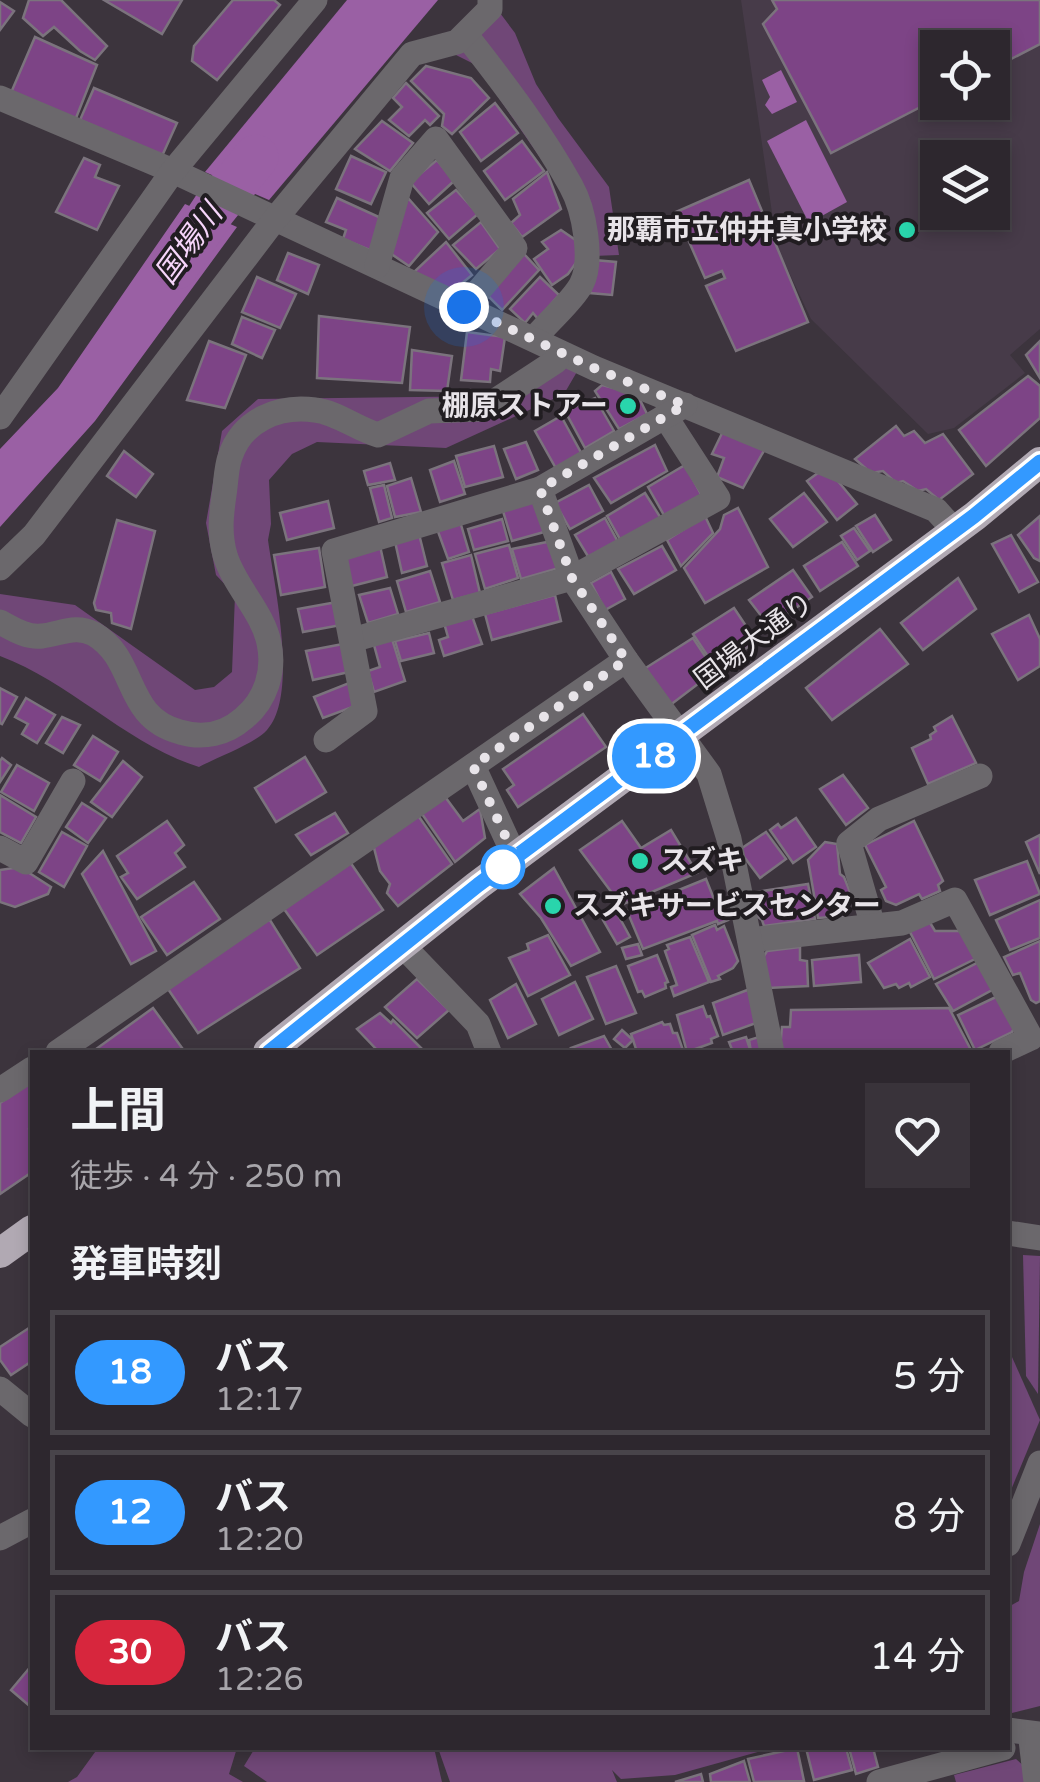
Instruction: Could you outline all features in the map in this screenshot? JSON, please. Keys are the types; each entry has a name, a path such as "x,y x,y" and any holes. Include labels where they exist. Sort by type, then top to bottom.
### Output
{"highway":[{"name":"国場大通り","path":"271,1050 515,857 680,737 1040,462"},
{"path":"0,1254 30,1232"}],"street":[{"path":"0,417 315,0"},
{"path":"0,568 34,535 270,216 412,54 457,42 490,10 490,0"},
{"path":"469,39 573,189 584,220 587,252 583,283 540,332"},
{"path":"0,98 180,174 594,368 675,411 936,510 955,530"},
{"path":"377,266 402,178 436,139 516,248 464,307"},
{"path":"0,622 21,634 42,636 64,629 88,631 109,644 123,663 136,700 152,718 179,732 210,736 242,721 260,702 272,670 269,640 226,558 220,529 230,456 250,426 280,408 319,410 356,429 378,435 429,411 483,409 556,361"},
{"path":"326,740 365,711 334,550 540,489 675,411"},
{"path":"352,640 572,578 718,498 675,411"},
{"path":"540,489 572,578 709,774 729,839 772,1050"},
{"path":"61,1050 626,660"},
{"path":"473,766 515,857"},
{"path":"873,926 849,843 879,819 980,776"},
{"path":"0,848 26,862 73,781"},
{"path":"750,940 902,923 955,900 1032,1021 1032,1038 1005,1050"},
{"path":"403,946 478,1024 488,1050"},
{"path":"0,1090 30,1071"},
{"path":"1010,1233 1040,1238"},
{"path":"0,1389 30,1413"},
{"path":"1010,1539 1040,1463"},
{"path":"0,1538 30,1522"},
{"path":"1021,1739 1036,1782"},
{"path":"879,1782 985,1750"}],"shaded area":[{"name":"那覇市立仲井真小学校","path":"741,0 1040,0 1040,329 1010,355 1025,373 954,428 928,434 811,319 777,247"},
{"path":"497,9 515,33 536,84 609,187 619,255 593,256 578,284 584,246 566,195 476,65 452,53"},
{"path":"551,359 578,370 564,394 446,448 317,442 292,454 269,480 268,540 282,638 282,692 267,730 245,745 199,767 147,744 51,682 0,656 0,594 75,605 195,690 214,687 232,672 235,595 216,575 206,523 222,431 258,399 496,396"},
{"path":"1023,1255 1040,1256 1038,1394 1026,1376"},
{"path":"1010,1352 1040,1420 1010,1489"},
{"path":"1040,1524 1040,1706 1010,1714 1010,1606 1019,1601"},
{"path":"97,1750 236,1750 229,1774 243,1782 68,1782 77,1777"},
{"path":"254,1750 434,1750 442,1782 267,1782 244,1766"},
{"path":"439,1750 765,1750 675,1775 621,1779 612,1770 617,1782 450,1782"},
{"path":"1016,1759 1026,1768 1027,1782 956,1782 954,1775"}],"water":[{"path":"347,0 438,0 269,200 205,172"},
{"path":"781,70 797,102 772,114 765,105 770,97 762,80"},
{"path":"806,120 847,202 809,223 767,141"},
{"path":"185,204 237,227 95,421 0,527 0,449 58,388"}],"building":[{"path":"29,0 61,0 107,46 95,60 54,27 43,36 23,18"},
{"path":"104,0 182,0 162,34"},
{"path":"233,0 274,0 280,5 217,80 192,61 194,46"},
{"path":"772,0 1040,0 1040,44 1010,60 1010,30 920,30 920,107 831,153 763,24 777,9"},
{"path":"0,2 14,11 0,30"},
{"path":"35,37 97,65 74,123 10,95"},
{"path":"426,66 471,78 489,98 452,134 442,126 444,114 411,81"},
{"path":"406,83 439,116 430,125 425,120 409,136 389,120 402,107 393,98"},
{"path":"94,88 177,123 162,156 80,120"},
{"path":"495,103 518,133 481,161 460,132"},
{"path":"382,121 413,143 390,171 355,149"},
{"path":"522,141 544,171 505,200 484,171"},
{"path":"351,156 386,172 371,204 336,189"},
{"path":"84,158 100,165 95,177 119,186 97,230 56,212"},
{"path":"437,160 454,181 429,204 410,182"},
{"path":"547,172 561,209 522,237 511,223 520,215 513,199"},
{"path":"749,180 808,322 736,351 706,286 725,278 722,271 705,278 676,212"},
{"path":"456,190 478,214 449,239 427,213"},
{"path":"337,198 381,218 372,251 343,239 346,230 326,222"},
{"path":"408,198 438,232 409,266 387,251"},
{"path":"481,222 500,249 476,269 453,245"},
{"path":"561,230 577,241 578,260 568,274 552,285 534,259 548,249 542,242"},
{"path":"446,242 472,275 449,294 414,272"},
{"path":"288,253 319,265 308,294 277,280"},
{"path":"524,254 539,270 502,310 486,294"},
{"path":"594,260 616,262 612,295 590,293"},
{"path":"257,277 296,294 280,328 242,312"},
{"path":"540,277 559,295 538,319 533,313 525,323 510,309"},
{"path":"319,316 410,327 402,383 317,378"},
{"path":"242,317 275,330 262,358 232,344"},
{"path":"467,332 505,337 500,371 491,369 490,382 461,380"},
{"path":"209,341 246,355 225,408 187,400"},
{"path":"1040,341 1040,378 1026,355"},
{"path":"412,350 452,356 447,391 410,390"},
{"path":"1028,376 1040,386 1040,418 986,466 959,430"},
{"path":"602,385 637,394 647,414 619,429 595,391"},
{"path":"595,398 614,431 585,448 565,411"},
{"path":"561,416 584,458 558,472 535,431"},
{"path":"896,426 904,436 914,431 925,443 943,434 973,474 939,500 926,489 918,491 903,481 896,483 883,471 871,473 855,459"},
{"path":"724,429 766,447 743,488 717,477 724,458 712,454"},
{"path":"526,442 538,470 516,479 504,449"},
{"path":"655,445 667,471 611,503 594,478"},
{"path":"494,446 503,477 465,487 456,456"},
{"path":"124,451 153,474 136,497 107,476"},
{"path":"454,461 465,494 440,502 430,470"},
{"path":"390,463 395,480 368,485 364,471"},
{"path":"685,465 702,496 665,517 648,487"},
{"path":"822,470 832,474 857,504 837,520 807,481"},
{"path":"411,478 421,512 395,517 387,486"},
{"path":"384,485 392,518 379,522 370,488"},
{"path":"589,485 603,511 570,529 555,503"},
{"path":"645,493 662,520 621,541 607,516"},
{"path":"804,493 827,522 793,547 770,519"},
{"path":"537,500 544,532 512,541 503,511"},
{"path":"328,501 334,528 287,540 280,513"},
{"path":"738,508 768,567 705,603 684,568 720,529 724,515"},
{"path":"875,515 891,540 873,552 856,526"},
{"path":"705,516 713,533 681,566 667,540"},
{"path":"1040,516 1040,561 1018,535"},
{"path":"459,518 469,552 448,559 436,526"},
{"path":"605,518 618,542 589,558 575,535"},
{"path":"502,519 508,541 474,550 468,529"},
{"path":"117,520 155,531 131,629 112,623 111,613 96,610 94,603"},
{"path":"854,528 870,551 857,560 841,536"},
{"path":"418,530 427,566 402,573 394,537"},
{"path":"1011,535 1038,582 1019,592 992,544"},
{"path":"552,541 559,568 521,579 512,549"},
{"path":"842,542 858,566 820,591 804,566"},
{"path":"509,545 518,578 485,589 475,554"},
{"path":"380,546 387,577 352,586 344,556"},
{"path":"662,546 676,570 634,594 618,569"},
{"path":"319,548 325,587 281,595 274,555"},
{"path":"471,555 480,593 453,600 442,563"},
{"path":"793,570 812,597 769,626 749,600"},
{"path":"430,571 440,602 406,612 397,581"},
{"path":"611,572 625,599 605,610 591,583"},
{"path":"958,578 976,609 923,650 901,623"},
{"path":"390,588 398,614 368,623 359,595"},
{"path":"555,595 561,621 492,640 485,614"},
{"path":"337,602 341,625 303,632 298,609"},
{"path":"734,608 756,641 717,670 693,634"},
{"path":"1029,615 1040,639 1040,666 1018,680 992,634"},
{"path":"472,616 482,644 444,656 439,640 448,637 444,623"},
{"path":"880,629 908,664 832,720 806,688"},
{"path":"429,633 434,653 401,661 395,641"},
{"path":"693,638 715,671 669,706 644,669"},
{"path":"392,639 405,681 374,692 368,671 380,667 374,645"},
{"path":"343,644 349,672 313,680 306,651"},
{"path":"349,683 358,705 323,718 314,697"},
{"path":"0,688 17,697 2,724 0,723"},
{"path":"26,698 55,715 37,743 22,734 28,724 15,717"},
{"path":"583,714 606,747 518,807 507,790 514,785 503,769"},
{"path":"952,716 976,763 928,784 912,748 931,739 934,727"},
{"path":"62,717 80,725 63,753 46,743"},
{"path":"93,736 118,752 100,781 74,765"},
{"path":"305,757 326,792 276,822 255,788"},
{"path":"2,758 11,765 0,782 0,761"},
{"path":"123,761 142,777 112,817 91,802"},
{"path":"17,765 49,783 34,811 1,792"},
{"path":"843,775 868,808 846,825 820,789"},
{"path":"443,794 463,821 480,809 485,838 455,862 420,811"},
{"path":"0,795 36,817 21,843 0,832"},
{"path":"82,803 106,818 88,843 66,827"},
{"path":"335,813 348,833 311,855 296,835"},
{"path":"417,814 452,864 398,906 387,893 390,884 380,871 373,844"},
{"path":"796,818 816,847 793,863 770,830"},
{"path":"167,821 184,845 175,853 185,867 137,899 121,877 128,873 117,856"},
{"name":"スズキ","path":"622,821 641,848 671,830 697,873 621,905 580,850"},
{"path":"914,821 943,881 938,885 940,891 922,899 919,894 896,905 886,901 881,890 886,887 865,845"},
{"path":"62,832 87,846 64,887 39,872"},
{"path":"766,832 786,859 760,878 739,850"},
{"path":"1040,835 1040,874 1026,842"},
{"path":"825,842 837,844 840,874 854,902 846,916 818,918 808,860"},
{"path":"103,851 156,951 131,964 82,874"},
{"path":"1027,861 1040,894 990,915 975,880"},
{"path":"350,862 383,910 317,955 284,909"},
{"path":"20,867 51,887 48,894 15,907 0,902 0,870"},
{"name":"スズキサービスセンター","path":"554,868 600,952 571,966 541,918 520,894"},
{"path":"706,879 718,909 723,908 728,920 643,949 627,911"},
{"path":"194,882 220,919 167,955 141,917"},
{"path":"808,884 815,919 764,926 753,913 750,893"},
{"path":"1040,900 1040,938 1010,950 996,920"},
{"path":"617,913 630,937 617,944 603,920"},
{"path":"268,917 300,968 198,1033 166,986"},
{"path":"929,921 935,931 962,931 977,958 934,979 909,930"},
{"path":"715,925 717,930 724,926 738,961 718,976 720,979 711,982 692,935"},
{"path":"548,935 570,975 528,996 509,958 529,950 527,944"},
{"path":"690,937 709,982 674,996 671,987 677,985 665,951 669,949 667,945"},
{"path":"910,939 930,977 911,987 909,983 884,988 868,963"},
{"path":"1040,941 1040,1001 1036,1003 1020,973 1013,975 1004,957"},
{"path":"638,944 642,955 626,959 622,948"},
{"path":"800,947 800,960 807,961 808,986 768,988 761,961 767,951"},
{"path":"657,955 668,982 666,988 645,997 642,991 638,992 628,966"},
{"path":"859,955 861,982 814,986 812,960"},
{"path":"979,962 994,989 953,1011 936,984"},
{"path":"616,966 636,1013 606,1024 587,977"},
{"path":"417,979 449,1010 417,1038 385,1007"},
{"path":"575,982 593,1019 559,1035 542,999"},
{"path":"516,984 536,1024 508,1038 490,1000"},
{"path":"750,989 759,1022 723,1035 713,1003"},
{"path":"998,996 1015,1027 975,1050 958,1015"},
{"path":"703,1006 718,1036 711,1039 712,1043 686,1050 677,1015"},
{"path":"153,1008 184,1050 95,1050"},
{"path":"949,1008 971,1050 782,1050 782,1027 790,1027 791,1010"},
{"path":"380,1013 391,1023 393,1020 421,1048 377,1050 357,1029"},
{"path":"662,1022 670,1024 683,1050 636,1050 631,1034"},
{"path":"622,1030 633,1040 625,1048 614,1039"},
{"path":"604,1036 612,1050 572,1050"},
{"path":"762,1036 765,1050 751,1050 749,1040"},
{"path":"746,1037 750,1049 732,1050 729,1042"},
{"path":"30,1083 30,1173 0,1194 0,1103"},
{"path":"30,1327 30,1362 11,1375 0,1360 0,1347"},
{"path":"30,1667 30,1706 11,1690"},
{"path":"797,1750 804,1781 754,1782 748,1759"},
{"path":"806,1750 847,1750 852,1770 814,1780"},
{"path":"850,1750 874,1750 878,1767 856,1774"},
{"path":"744,1761 750,1782 711,1782 710,1774"},
{"path":"701,1774 703,1782 675,1782"}],"waterway":[{"name":"国場川","path":"176,267 214,209 256,157"}],"bus line":[{"name":"18","path":"272,1050 478,885 974,516 1040,462"}],"place":[{"name":"那覇市立仲井真小学校","path":"907,230"},
{"name":"棚原ストアー","path":"628,406"},
{"name":"スズキ","path":"640,861"},
{"name":"スズキサービスセンター","path":"553,906"}],"route":[{"path":"464,307 594,368 685,405 540,489 572,578 626,660 473,766 515,857 503,867"}]}
